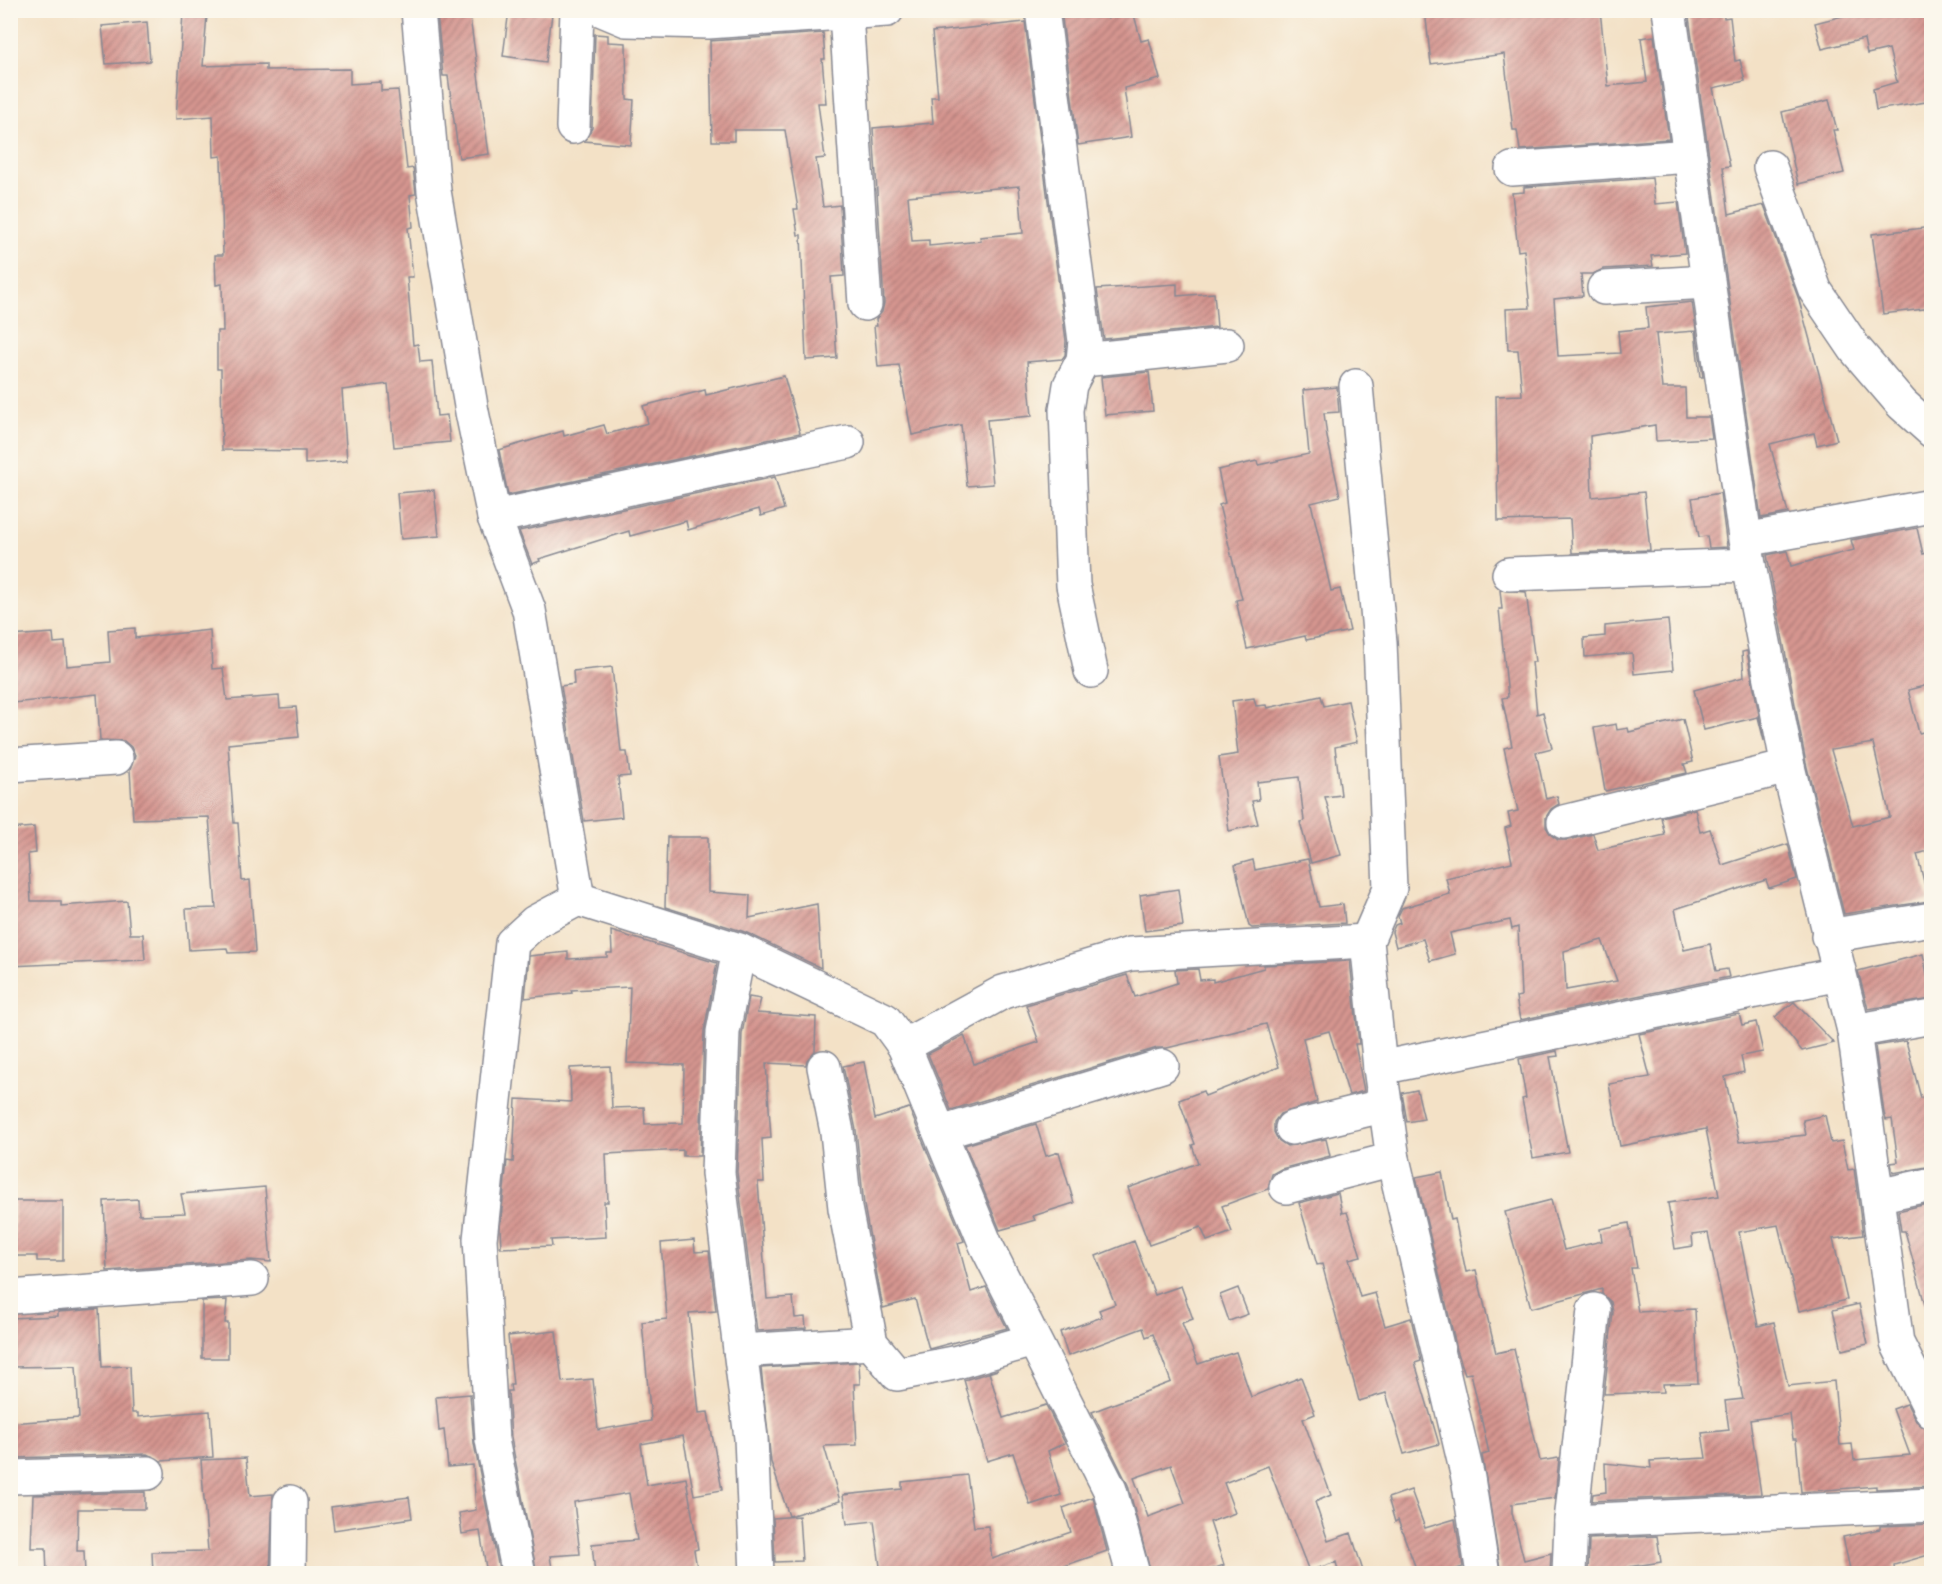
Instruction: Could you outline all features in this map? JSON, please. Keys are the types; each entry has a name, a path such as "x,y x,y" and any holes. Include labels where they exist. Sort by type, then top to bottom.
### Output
{"street":[{"path":"418,10 434,191 472,412 494,517 529,610 578,899"},
{"path":"573,127 577,10"},
{"path":"620,14 708,22 887,10"},
{"path":"1042,10 1085,341 1083,360 1070,385 1066,410 1073,585 1091,671"},
{"path":"1669,10 1747,553 1788,767 1828,936 1854,1031 1897,1343 1932,1412"},
{"path":"846,14 865,304"},
{"path":"1512,169 1690,156"},
{"path":"1770,167 1815,290 1855,349 1902,404 1932,431"},
{"path":"1604,288 1708,282"},
{"path":"1083,360 1227,345"},
{"path":"1356,386 1380,642 1390,888 1367,941 1380,1068 1394,1159 1468,1478 1484,1574"},
{"path":"494,517 848,442"},
{"path":"1509,574 1747,553 1932,506"},
{"path":"10,765 116,758"},
{"path":"1564,822 1788,767"},
{"path":"519,1574 492,1440 480,1239 512,943 535,922 578,899 739,950 885,1020 904,1046 986,1245 1110,1490 1133,1574"},
{"path":"1828,936 1932,918"},
{"path":"904,1046 1003,992 1130,954 1367,941"},
{"path":"739,950 723,1032 718,1173 751,1438 757,1574"},
{"path":"1380,1068 1839,974"},
{"path":"1854,1031 1932,1017"},
{"path":"941,1133 1162,1066"},
{"path":"824,1067 837,1132 845,1208 871,1343 897,1374 954,1363 1033,1340"},
{"path":"1292,1128 1386,1105"},
{"path":"1286,1187 1394,1159"},
{"path":"1877,1196 1932,1184"},
{"path":"10,1297 252,1278"},
{"path":"1569,1574 1571,1521 1594,1310"},
{"path":"740,1351 871,1343"},
{"path":"10,1477 148,1473"},
{"path":"289,1574 290,1502"},
{"path":"1571,1521 1932,1505"}],"building":[{"path":"469,10 489,154 459,158 448,76 443,76 437,13"},
{"path":"509,10 552,14 546,62 503,56"},
{"path":"1061,10 1105,10 1107,18 1133,11 1141,41 1149,39 1160,79 1124,88 1131,137 1078,145"},
{"path":"1425,10 1600,10 1608,86 1647,82 1641,38 1654,36 1669,139 1520,150 1517,130 1513,130 1504,54 1431,64"},
{"path":"1688,10 1723,10 1724,18 1730,17 1735,61 1740,60 1745,81 1713,88 1730,166 1723,167 1729,214 1764,205 1799,300 1837,440 1817,445 1814,433 1770,444 1788,513 1761,518"},
{"path":"1866,10 1927,10 1932,40 1932,101 1876,110 1873,89 1897,82 1889,49 1867,54 1864,39 1822,49 1815,23"},
{"path":"183,13 207,14 203,66 266,64 266,70 350,69 350,84 381,82 381,91 398,90 407,169 413,168 416,194 410,195 413,227 408,228 413,277 407,277 413,345 418,344 420,362 432,361 437,416 447,415 450,442 394,447 388,384 342,390 347,461 305,464 305,451 222,450 221,369 217,369 217,331 223,331 222,284 216,285 215,255 223,255 221,156 214,157 213,116 176,119"},
{"path":"147,22 150,61 106,64 102,26"},
{"path":"1025,22 1066,341 1065,355 1062,359 1027,362 1032,416 987,420 993,484 967,486 961,425 912,435 899,365 878,367 874,326 877,326 876,319 882,312 884,303 873,128 933,123 931,97 938,97 932,32","holes":["1019,186 1023,233 980,237 981,241 929,246 929,240 912,241 908,196"]},
{"path":"823,33 825,59 822,59 826,103 818,103 825,158 816,159 823,207 840,205 844,276 831,277 837,358 806,360 801,235 798,235 794,209 798,209 785,130 734,130 734,141 712,141 710,41"},
{"path":"595,34 608,35 608,42 626,43 627,99 634,100 631,145 584,141 592,128"},
{"path":"1829,100 1837,130 1833,130 1844,173 1798,184 1782,112"},
{"path":"1652,178 1655,204 1678,202 1685,253 1651,256 1653,266 1603,269 1593,274 1581,274 1583,296 1554,299 1558,356 1620,353 1618,331 1648,328 1646,307 1692,302 1703,377 1700,377 1695,331 1656,334 1662,388 1685,388 1686,417 1709,417 1712,438 1656,441 1655,425 1590,436 1592,497 1644,492 1650,550 1572,553 1570,519 1498,521 1496,396 1522,395 1518,350 1508,350 1506,309 1530,308 1524,250 1518,251 1512,193 1524,192 1524,187"},
{"path":"1932,227 1932,308 1883,314 1872,234"},
{"path":"1177,284 1177,296 1214,293 1217,327 1104,339 1097,289"},
{"path":"1149,372 1153,411 1105,415 1101,377"},
{"path":"784,376 800,433 508,495 499,450 563,431 564,436 604,425 607,434 648,423 643,406 705,390 706,395"},
{"path":"1337,387 1339,412 1324,413 1340,496 1311,503 1331,591 1340,589 1350,631 1306,640 1305,636 1247,649 1236,600 1242,599 1219,505 1225,503 1218,470 1257,461 1258,465 1309,454 1303,390"},
{"path":"775,477 784,509 761,516 759,509 688,530 686,521 630,536 629,531 539,559 540,561 532,564 519,531"},
{"path":"434,490 439,536 401,539 397,493"},
{"path":"1720,493 1727,547 1709,548 1707,536 1699,537 1692,498"},
{"path":"1917,528 1923,554 1932,552 1932,591 1927,592 1932,609 1932,684 1908,690 1919,733 1932,730 1932,850 1917,854 1929,901 1844,914 1806,763 1767,555 1787,551 1791,566 1854,550 1851,540","holes":["1873,743 1890,817 1853,826 1831,750"]},
{"path":"1500,590 1526,592 1535,662 1532,662 1537,714 1543,712 1552,748 1536,752 1546,799 1557,796 1559,804 1551,809 1546,817 1546,827 1551,835 1558,840 1568,840 1593,834 1598,850 1665,835 1661,817 1695,809 1700,832 1710,829 1722,865 1788,844 1797,879 1769,888 1766,880 1675,909 1684,950 1710,944 1716,971 1727,969 1729,977 1520,1020 1516,997 1521,996 1518,927 1512,929 1510,920 1450,933 1455,954 1430,961 1423,939 1396,947 1392,932 1395,925 1400,923 1398,916 1402,908 1450,894 1446,878 1512,862 1505,828 1511,826 1508,813 1518,811 1504,748 1512,746 1502,698 1508,697 1499,609 1502,609","holes":["1602,940 1617,981 1566,990 1564,951"]},
{"path":"1668,620 1673,670 1634,674 1632,653 1585,657 1584,638 1605,636 1605,626"},
{"path":"135,628 135,638 210,630 212,669 223,668 227,700 279,696 280,708 296,707 299,737 228,744 234,823 238,823 242,881 250,880 255,952 228,953 227,948 189,950 186,909 216,908 209,817 133,819 130,770 135,756 131,747 124,741 100,740 97,694 13,703 10,636 53,633 54,643 65,642 67,666 110,662 108,630"},
{"path":"1747,651 1764,741 1758,717 1704,730 1694,690 1744,677 1742,652"},
{"path":"612,667 621,752 627,752 630,776 618,777 622,817 584,821 561,686 574,684 573,671"},
{"path":"1321,696 1324,706 1348,701 1357,742 1335,747 1341,795 1325,797 1341,855 1311,863 1300,822 1304,821 1299,777 1257,782 1259,800 1252,801 1258,824 1229,831 1219,757 1238,754 1232,701 1254,698 1256,706 1266,705 1267,708"},
{"path":"1683,719 1693,762 1684,764 1687,773 1605,791 1594,728 1616,724 1617,730 1628,728 1629,732"},
{"path":"34,827 36,853 28,854 31,901 61,901 61,906 127,901 130,934 143,934 145,960 10,966 10,829"},
{"path":"667,837 708,837 708,892 750,895 749,918 817,904 821,968 745,932 665,907"},
{"path":"1308,859 1319,907 1343,904 1345,923 1252,928 1249,926 1235,865 1253,860 1255,870"},
{"path":"1178,889 1183,926 1145,931 1140,895"},
{"path":"611,931 717,963 704,1031 700,1156 683,1156 683,1150 606,1154 608,1202 604,1202 606,1237 551,1240 552,1246 501,1248 500,1228 507,1161 513,1162 516,1099 571,1102 570,1068 610,1066 612,1108 644,1107 645,1124 683,1123 684,1065 627,1063 630,987 571,990 572,993 525,998 529,956 568,952 568,959 607,957 607,953 612,953"},
{"path":"1923,954 1932,999 1868,1009 1858,971"},
{"path":"1350,961 1359,1044 1355,1044 1364,1091 1349,1095 1329,1031 1303,1038 1317,1102 1280,1114 1274,1122 1274,1132 1278,1140 1287,1146 1326,1139 1330,1156 1281,1169 1272,1174 1268,1189 1222,1206 1232,1232 1207,1241 1201,1227 1149,1245 1128,1188 1198,1163 1192,1145 1195,1144 1179,1100 1203,1091 1205,1096 1279,1067 1266,1024 1167,1048 1157,1048 951,1110 928,1054 964,1035 974,1064 1039,1042 1026,1005 1127,975 1135,997 1177,983 1175,970 1198,969 1200,980 1213,979 1213,982 1264,968 1264,965"},
{"path":"749,997 761,999 757,1013 816,1017 815,1051 807,1060 806,1065 766,1063 771,1138 762,1139 764,1182 758,1182 767,1299 793,1297 795,1318 805,1317 806,1328 757,1331 737,1172 742,1034"},
{"path":"1794,1002 1834,1043 1802,1051 1775,1017"},
{"path":"1739,1014 1742,1025 1756,1022 1763,1052 1741,1056 1744,1072 1725,1077 1739,1142 1806,1135 1803,1120 1825,1115 1831,1143 1842,1141 1848,1170 1854,1169 1863,1235 1833,1239 1847,1300 1799,1311 1778,1225 1739,1232 1758,1326 1774,1322 1788,1386 1834,1381 1840,1445 1852,1444 1854,1460 1910,1455 1893,1409 1907,1404 1916,1421 1932,1434 1932,1486 1876,1489 1876,1486 1801,1492 1796,1439 1793,1439 1790,1414 1750,1420 1761,1494 1592,1501 1593,1494 1606,1492 1605,1463 1651,1468 1650,1461 1706,1458 1702,1433 1729,1430 1725,1401 1743,1399 1708,1233 1692,1235 1693,1246 1675,1249 1668,1203 1719,1196 1706,1129 1620,1146 1609,1084 1650,1077 1639,1034"},
{"path":"1906,1041 1921,1098 1932,1095 1932,1166 1893,1173 1891,1163 1898,1162 1892,1119 1886,1120 1884,1113 1875,1046"},
{"path":"1557,1051 1558,1056 1550,1057 1568,1152 1533,1158 1522,1099 1526,1098 1519,1059"},
{"path":"864,1062 875,1119 909,1108 964,1241 958,1243 971,1292 986,1287 1007,1328 929,1349 915,1299 883,1308 864,1205 856,1130 843,1066"},
{"path":"1417,1090 1424,1119 1407,1122 1402,1093"},
{"path":"1036,1124 1046,1156 1059,1152 1074,1203 1033,1216 1035,1220 1000,1230 965,1145"},
{"path":"1442,1172 1451,1220 1455,1219 1466,1272 1476,1270 1496,1353 1514,1349 1540,1461 1559,1458 1555,1498 1512,1504 1512,1513 1524,1560 1551,1553 1550,1574 1501,1574 1482,1455 1489,1453 1471,1373 1465,1374 1457,1350 1416,1177"},
{"path":"265,1187 271,1262 251,1260 107,1271 104,1201 138,1199 139,1215 185,1213 181,1194"},
{"path":"1338,1193 1342,1213 1347,1212 1361,1256 1349,1259 1360,1297 1375,1293 1385,1326 1411,1318 1421,1361 1415,1363 1439,1444 1404,1454 1386,1393 1359,1401 1322,1264 1317,1265 1299,1203"},
{"path":"1551,1200 1564,1250 1602,1241 1600,1229 1629,1223 1637,1268 1631,1268 1638,1312 1695,1309 1698,1383 1663,1384 1664,1392 1604,1394 1613,1312 1611,1302 1602,1294 1602,1289 1531,1308 1505,1212"},
{"path":"14,1201 63,1201 63,1261 37,1261 37,1256 14,1256"},
{"path":"1931,1203 1932,1304 1925,1305 1905,1231 1901,1231 1898,1211"},
{"path":"694,1240 695,1252 709,1251 716,1311 689,1313 699,1413 708,1412 722,1490 694,1495 683,1436 641,1444 647,1485 686,1478 698,1549 694,1550 698,1574 595,1574 592,1544 637,1540 629,1493 574,1502 580,1554 550,1556 553,1574 537,1574 511,1438 508,1391 511,1391 510,1385 513,1385 508,1336 556,1331 562,1382 593,1379 598,1430 651,1421 642,1322 667,1319 661,1243"},
{"path":"1134,1241 1155,1295 1181,1286 1193,1319 1182,1323 1198,1364 1236,1352 1251,1397 1301,1377 1315,1414 1303,1419 1331,1495 1315,1502 1328,1541 1351,1533 1364,1574 1339,1574 1336,1562 1309,1571 1268,1466 1224,1483 1235,1513 1210,1522 1224,1565 1199,1574 1151,1574 1128,1485 1092,1412 1171,1382 1153,1334 1146,1337 1143,1328 1068,1356 1060,1332 1102,1317 1099,1310 1115,1304 1096,1256","holes":["1171,1465 1185,1503 1148,1517 1134,1478"]},
{"path":"1238,1288 1248,1314 1229,1321 1220,1295"},
{"path":"227,1300 225,1323 228,1323 228,1358 202,1358 202,1301"},
{"path":"1859,1304 1868,1344 1842,1350 1833,1310"},
{"path":"99,1309 102,1367 130,1366 132,1413 138,1413 138,1417 210,1411 213,1457 161,1461 147,1454 12,1458 10,1423 79,1418 76,1366 10,1367 10,1318 58,1316 58,1312"},
{"path":"859,1362 860,1384 854,1384 857,1445 824,1446 840,1501 789,1516 771,1462 761,1368"},
{"path":"989,1373 1003,1418 1046,1405 1065,1443 1048,1451 1061,1495 1030,1505 1013,1453 987,1461 964,1380"},
{"path":"470,1394 474,1444 500,1574 487,1574 480,1531 462,1534 459,1513 476,1510 473,1465 448,1467 444,1430 439,1431 436,1397"},
{"path":"246,1458 250,1496 273,1494 270,1574 153,1574 152,1552 208,1551 201,1460"},
{"path":"967,1475 974,1527 988,1526 992,1559 1071,1532 1063,1508 1093,1497 1107,1551 1041,1574 881,1574 874,1521 847,1524 843,1495 902,1489 902,1482"},
{"path":"1411,1490 1425,1528 1455,1519 1463,1567 1441,1574 1418,1574 1398,1520 1395,1522 1388,1498"},
{"path":"145,1492 145,1509 78,1509 77,1551 84,1551 85,1574 47,1574 46,1548 31,1548 33,1495"},
{"path":"409,1497 412,1518 334,1530 331,1507"},
{"path":"799,1516 802,1561 775,1562 773,1518"},
{"path":"1932,1524 1932,1554 1894,1565 1895,1574 1851,1574 1843,1537 1880,1529 1880,1526"},
{"path":"1657,1536 1661,1562 1629,1567 1630,1574 1588,1574 1589,1539"}]}
